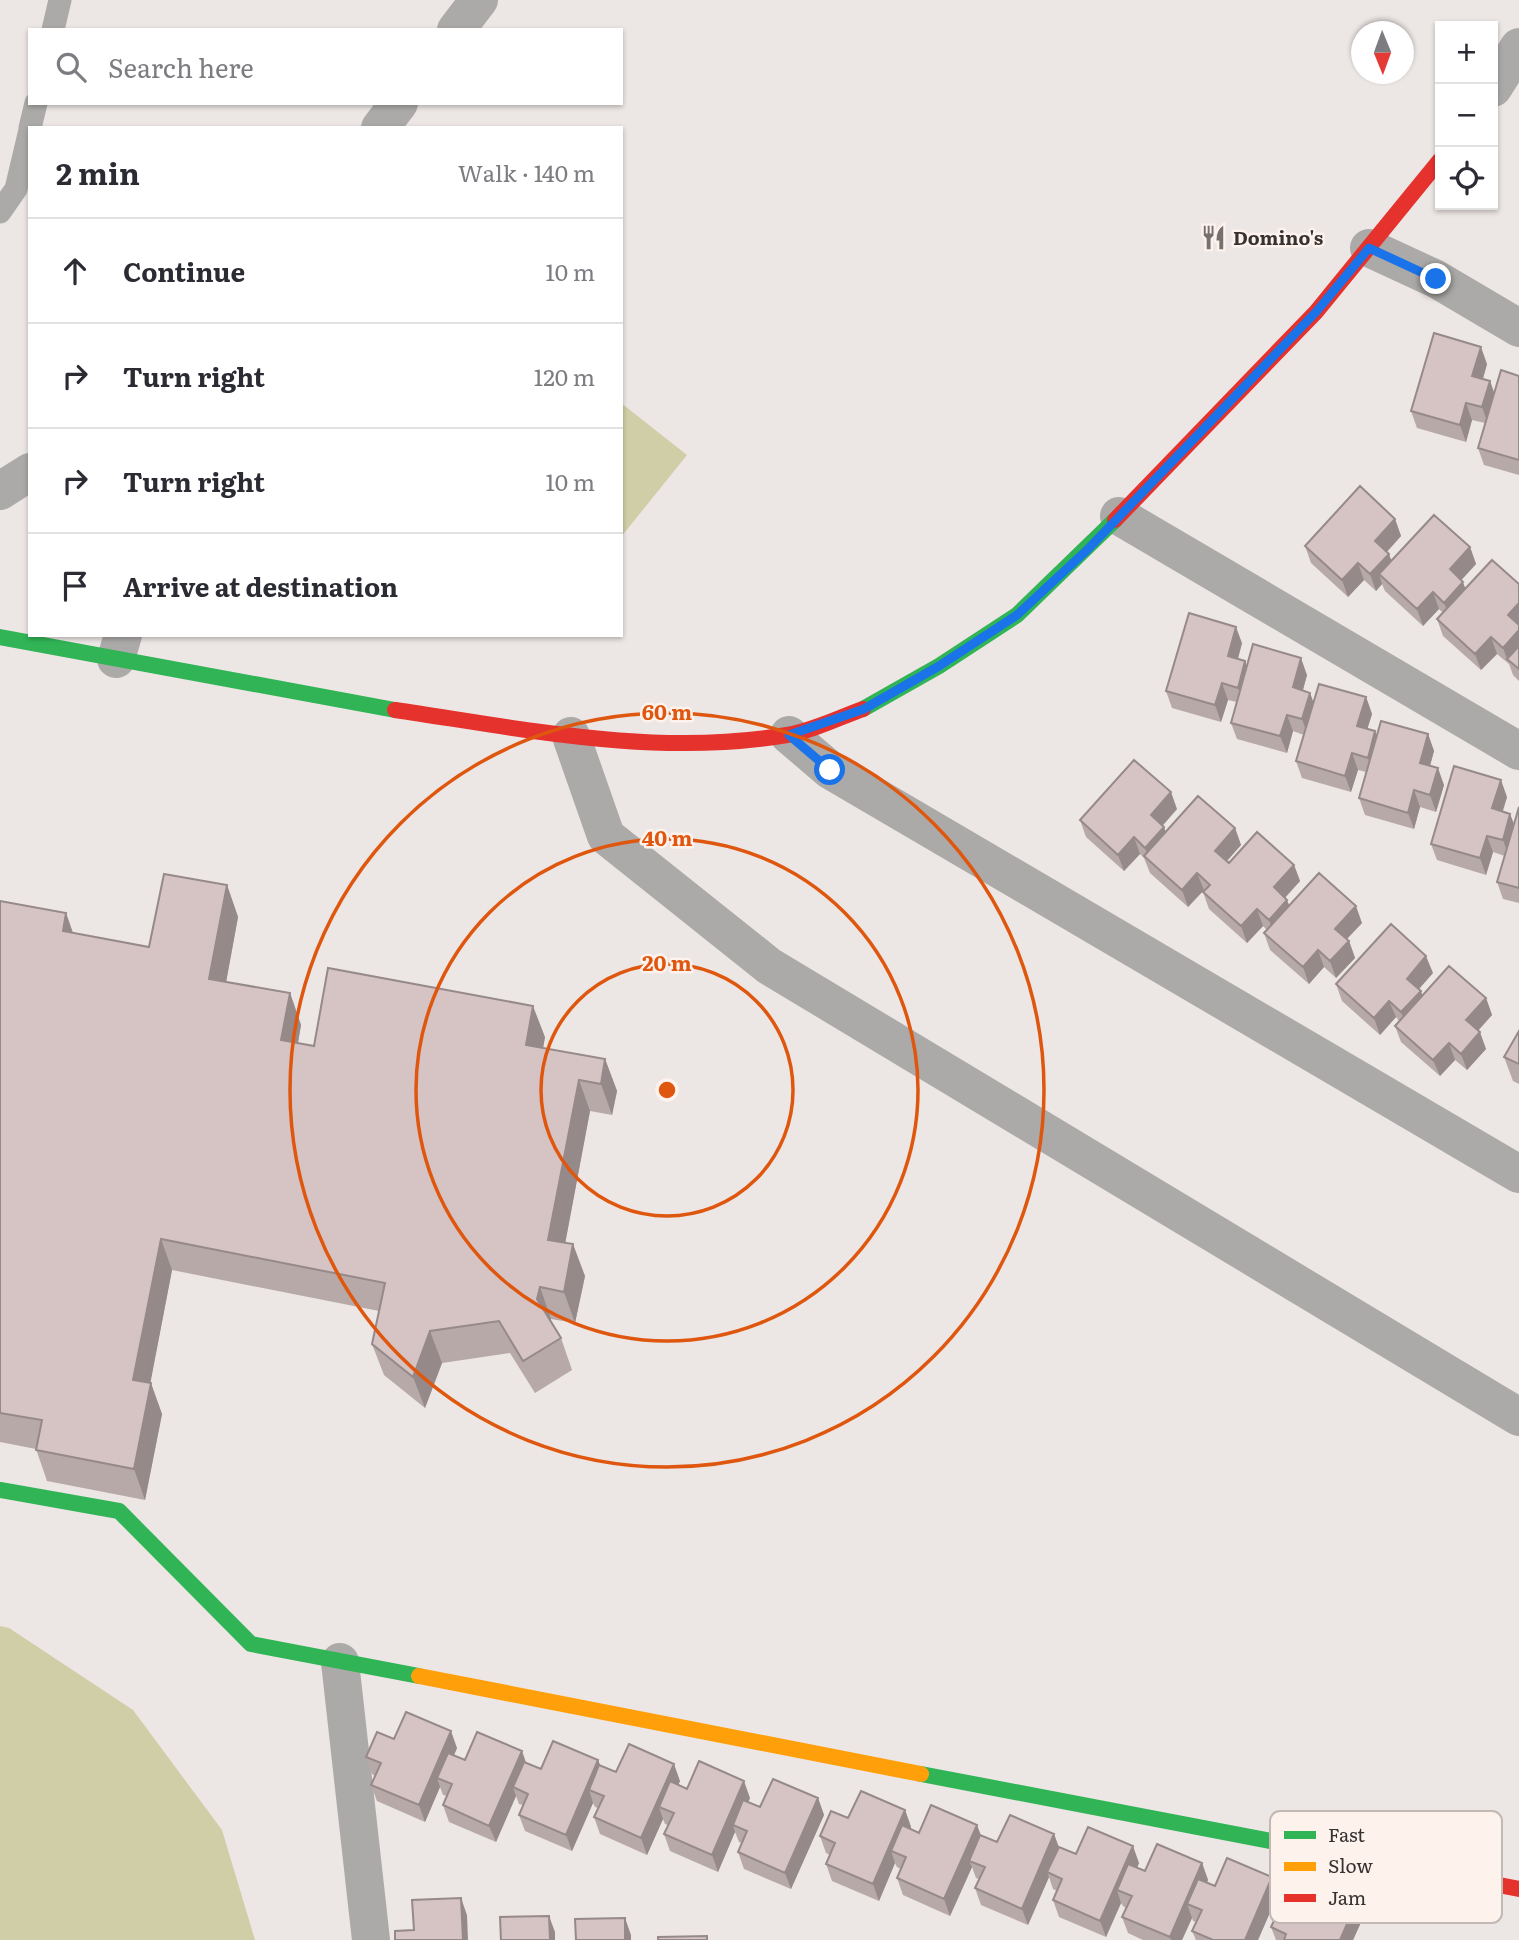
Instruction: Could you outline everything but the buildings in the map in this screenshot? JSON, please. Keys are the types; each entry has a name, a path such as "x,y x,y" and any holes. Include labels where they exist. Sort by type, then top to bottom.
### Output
{"street":[{"path":"458,28 480,0"},
{"path":"1496,84 1519,47"},
{"path":"382,126 397,105"},
{"path":"0,637 120,647 378,708 571,736 684,745 789,735 864,709 939,666 1017,615 1087,550 1316,312 1435,166"},
{"path":"1369,248 1436,279 1519,328"},
{"path":"0,491 28,473"},
{"path":"1119,516 1519,751"},
{"path":"789,735 830,770 1519,1174"},
{"path":"571,736 606,836 769,966 1519,1417"},
{"path":"0,1490 119,1511 251,1644 1270,1841"},
{"path":"340,1661 372,1940"}],"lane":[{"path":"53,28 60,0"},
{"path":"31,126 36,105"},
{"path":"0,212 16,189 28,138"}],"green space":[{"path":"623,405 687,455 623,535"},
{"path":"0,1626 9,1628 133,1710 222,1830 255,1940 0,1940"}],"traffic: fast":[{"path":"863,709 939,666 1017,615 1115,520"},
{"path":"0,637 395,710"},
{"path":"0,1490 119,1511 251,1644 419,1676"},
{"path":"921,1774 1270,1841"}],"traffic: slow":[{"path":"419,1676 921,1774"}],"traffic: jam":[{"path":"1115,520 1316,312 1435,166"},
{"path":"395,710 590,738 689,743 787,735 863,709"},
{"path":"1502,1886 1519,1889"}],"place":[{"name":"Domino's","path":"1213,237"}],"route":[{"path":"830,770 789,735 864,709 939,666 1017,615 1087,550 1316,312 1369,248 1436,279"}]}
